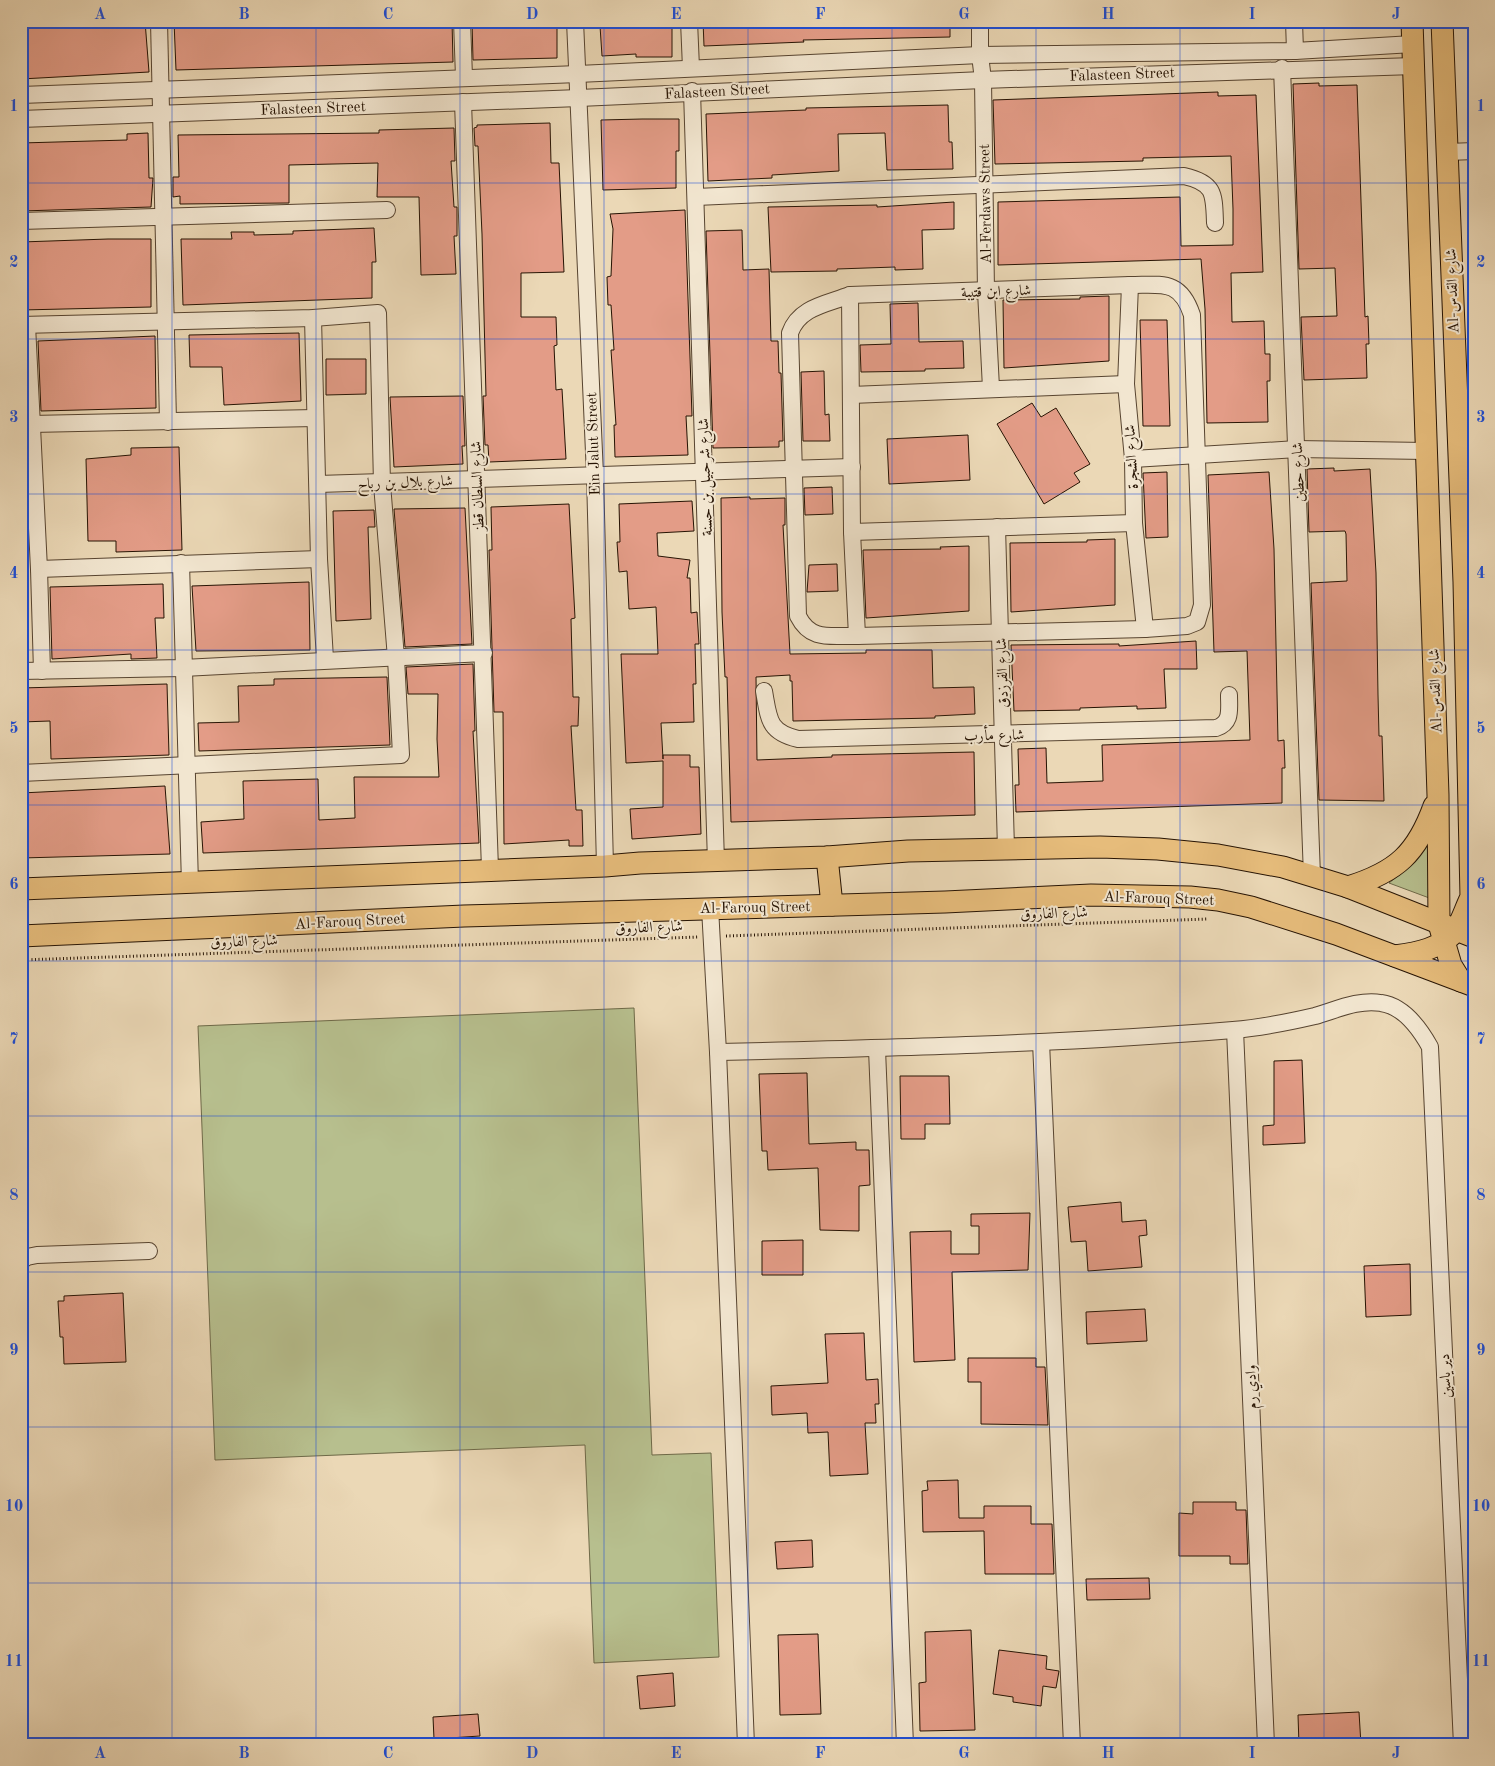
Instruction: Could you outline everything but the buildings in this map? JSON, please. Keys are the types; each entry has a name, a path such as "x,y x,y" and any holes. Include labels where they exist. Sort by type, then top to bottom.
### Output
{"main road":[{"name":"Al-شارع القدس","path":"1412,21 1438,795 1453,933 1451,965 1467,984"},
{"name":"Al-شارع القدس","path":"1442,21 1452,284 1469,582 1471,897 1453,933"},
{"path":"1419,240 1428,248 1439,250 1444,249 1450,240"},
{"path":"1420,278 1426,272 1439,270 1449,275 1452,284"},
{"path":"1348,887 1371,880 1395,865 1413,850 1426,829 1438,795"},
{"path":"21,889 190,884 640,863 716,862 754,858 828,857 908,851 1100,847 1218,855 1282,867 1348,887 1453,933"},
{"path":"828,857 832,906"},
{"name":"Al-Farouq Street","path":"21,936 464,916 832,906 1091,895 1218,900 1251,907 1336,934 1467,984"},
{"path":"1394,956 1419,953 1453,933"}],"street":[{"path":"159,21 165,216 168,422"},
{"path":"462,21 464,77"},
{"name":"Ein Jalut Street","path":"575,21 580,98 595,475 605,866"},
{"path":"689,21 691,68"},
{"name":"Al-Ferdaws Street","path":"980,21 986,185 986,292 992,388"},
{"path":"1294,21 1295,50"},
{"name":"Falasteen Street","path":"21,95 161,88 578,74 980,55 1295,50 1413,44"},
{"name":"Falasteen Street","path":"21,119 580,98 692,91 1282,68 1414,66"},
{"name":"شارع حطين","path":"1282,68 1312,876"},
{"name":"شارع شرحبيل بن حسنة","path":"692,91 716,862"},
{"name":"شارع السلطان قطز","path":"463,102 484,653 490,869"},
{"path":"1448,152 1474,150"},
{"path":"696,197 1184,176 1202,180 1208,187 1214,200 1215,224"},
{"path":"21,221 387,210"},
{"name":"شارع الشجرة","path":"1130,285 1126,384 1133,459 1134,523 1145,628"},
{"name":"شارع ابن قتيبة","path":"857,636 816,635 807,630 798,616 790,333 794,321 801,315 850,295 1170,285 1182,293 1192,315 1202,605 1197,622 1187,626 1145,628"},
{"path":"850,295 852,532 857,636 1145,628"},
{"path":"21,773 401,756 396,658 382,484 378,313 312,318 24,325 31,424 28,500 39,569 42,670"},
{"path":"312,318 318,484 318,559 325,660"},
{"path":"851,394 1126,384"},
{"path":"31,424 315,418"},
{"path":"1133,459 1197,457 1297,449 1426,451"},
{"name":"شارع بلال بن رباح","path":"318,484 382,484 705,471 852,468"},
{"path":"852,532 1134,523"},
{"name":"شارع الفرزدق","path":"997,527 1006,849"},
{"path":"39,569 318,559"},
{"path":"181,563 190,884"},
{"path":"21,671 183,668 484,653"},
{"name":"شارع مأرب","path":"764,692 768,716 773,726 782,735 798,739 1216,728 1225,724 1228,720 1229,695"},
{"path":"710,908 718,1052 746,1745"},
{"name":"دير ياسين","path":"1235,1030 1313,1016 1360,1003 1382,1003 1406,1015 1423,1034 1430,1047 1462,1745"},
{"path":"718,1052 877,1049 1041,1042 1235,1030"},
{"name":"وادي رم","path":"1235,1030 1266,1745"},
{"path":"1041,1042 1072,1745"},
{"path":"877,1049 905,1745"},
{"path":"21,1261 37,1255 149,1251"}],"path":[{"name":"شارع الفاروق","path":"21,960 1211,918"}],"green space":[{"path":"1430,842 1432,899 1389,883 1403,872"},
{"path":"634,1008 652,1455 711,1453 719,1657 594,1663 585,1445 215,1460 198,1026"}]}
